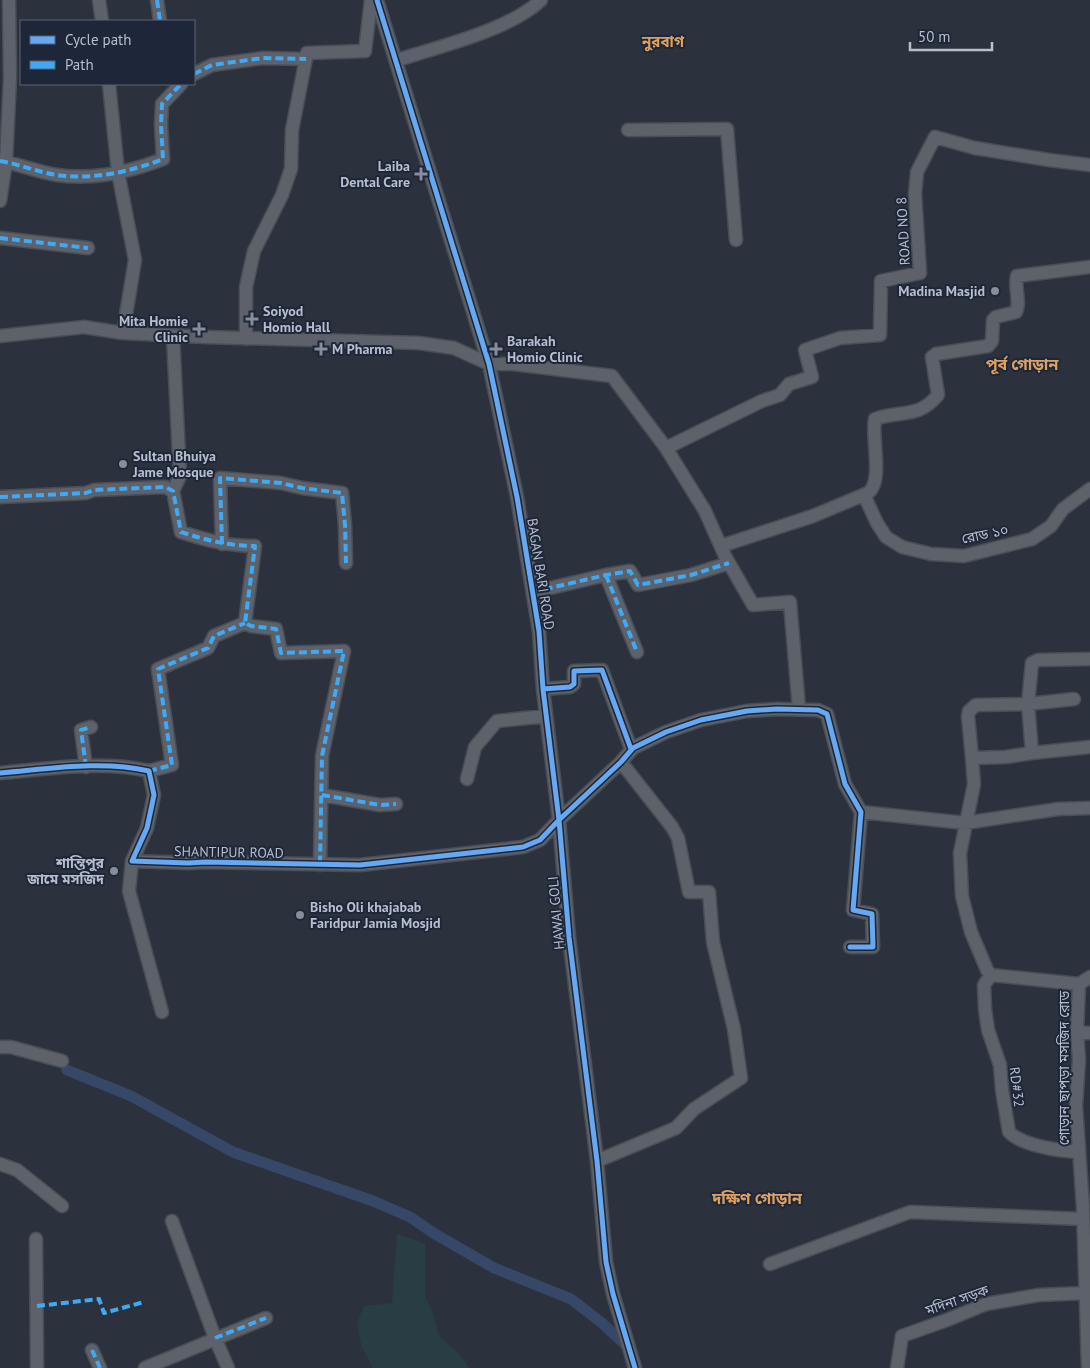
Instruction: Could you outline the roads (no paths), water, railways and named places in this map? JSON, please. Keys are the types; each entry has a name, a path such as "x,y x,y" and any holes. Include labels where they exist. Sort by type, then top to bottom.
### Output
{"street":[{"path":"0,201 9,0"},
{"path":"99,0 102,20"},
{"path":"157,0 160,20"},
{"path":"246,339 246,287 254,251 282,195 291,169 292,130 307,53 365,51 371,0"},
{"name":"BAGAN BARI ROAD","path":"377,0 489,364 517,497 539,631 543,689 559,820"},
{"path":"397,60 475,35 512,20 541,0"},
{"path":"195,74 212,65 263,58 306,59"},
{"path":"109,85 118,172 135,260 123,333"},
{"path":"3,162 58,175 100,175 140,168 162,159 162,104 178,85"},
{"path":"628,130 727,129 736,240"},
{"name":"ROAD NO 8","path":"666,448 780,395 790,384 812,377 804,350 840,338 880,335 881,281 920,273 915,194 917,172 935,137 975,148 1090,165"},
{"path":"0,238 88,248"},
{"path":"721,546 813,516 873,490 876,476 873,433 875,419 920,411 938,395 932,358 936,354 988,346 992,342 993,320 996,317 1016,312 1018,309 1016,296 1017,276 1090,267"},
{"path":"0,336 84,327 123,333 173,336 419,343 454,348 489,364 513,364 612,376 666,448 705,512 729,563 754,605 790,602 799,709"},
{"path":"173,336 180,476 173,491 181,532 213,543 255,546 246,623"},
{"path":"222,544 220,478 281,482 302,488 342,493 346,563"},
{"path":"0,497 86,493 94,490 164,486 173,491"},
{"name":"রোড ১০","path":"864,495 886,537 902,547 931,554 964,556 1032,539 1051,526 1063,509 1090,489"},
{"path":"532,592 630,571 638,585 691,575 729,563"},
{"path":"606,575 637,652"},
{"path":"0,773 86,766 134,768 149,771 172,765 158,669 208,648 214,636 246,623"},
{"path":"246,623 251,626 276,629 281,654 344,651 322,756 320,865"},
{"path":"1032,752 1028,704 1032,663 1038,660 1090,659"},
{"path":"543,689 570,687 574,684 574,671 602,670 631,749 666,732 701,720 747,711 799,709 818,710 827,714 845,784 861,812 853,910 872,914 872,947 850,947"},
{"path":"991,975 987,970 971,932 962,896 960,853 974,784 968,711 981,705 1028,704 1074,699"},
{"path":"468,779 475,747 497,721 546,716"},
{"path":"86,766 81,730 91,727"},
{"path":"972,758 1006,757 1032,752 1090,747"},
{"name":"SHANTIPUR ROAD","path":"132,861 360,865 523,847 540,840 621,762 631,749"},
{"path":"598,1161 676,1128 694,1109 741,1078 734,1030 713,942 709,892 688,892 678,838 672,827 621,762"},
{"path":"149,771 154,795 147,828 132,861 128,891 162,1012"},
{"path":"322,795 380,805 396,804"},
{"path":"861,812 965,823 1058,809 1090,808"},
{"name":"HAWAI GOLI","path":"559,820 569,937 598,1161 606,1262 613,1294 635,1368"},
{"name":"গোড়ান ছাপড়া মসজিদ রোড","path":"991,975 1079,984 1077,1032 1079,1059 1076,1106 1083,1219 1088,1368"},
{"name":"RD#32","path":"991,975 984,985 986,1016 988,1030 1000,1065 1009,1132 1015,1137 1050,1150 1079,1152"},
{"path":"1079,984 1090,977"},
{"path":"1077,1032 1090,1033"},
{"path":"0,1047 11,1047 62,1061"},
{"path":"0,1164 17,1170 62,1206"},
{"path":"770,1264 910,1212 1083,1219"},
{"path":"172,1221 228,1368"},
{"path":"36,1239 37,1368"},
{"name":"মদিনা সড়ক","path":"897,1368 902,1336 986,1304 1039,1295 1086,1293"},
{"path":"146,1368 266,1318"},
{"path":"92,1350 100,1368"}],"waterway":[{"path":"67,1070 131,1096 233,1152 373,1201 410,1217 435,1234 494,1268 571,1299 602,1323 632,1351"}],"place":[{"name":"Laiba Dental Care","path":"421,174"},
{"name":"Madina Masjid","path":"995,291"},
{"name":"Soiyod Homio Hall","path":"252,319"},
{"name":"Mita Homie Clinic","path":"199,329"},
{"name":"M Pharma","path":"321,349"},
{"name":"Barakah Homio Clinic","path":"496,349"},
{"name":"Sultan Bhuiya Jame Mosque","path":"123,464"},
{"name":"শান্তিপুর জামে মসজিদ","path":"114,871"},
{"name":"Bisho Oli khajabab Faridpur Jamia Mosjid","path":"300,915"}],"district":[{"name":"নুরবাগ","path":"663,41"},
{"name":"পূর্ব গোড়ান","path":"1022,364"},
{"name":"দক্ষিণ গোড়ান","path":"757,1198"}]}
